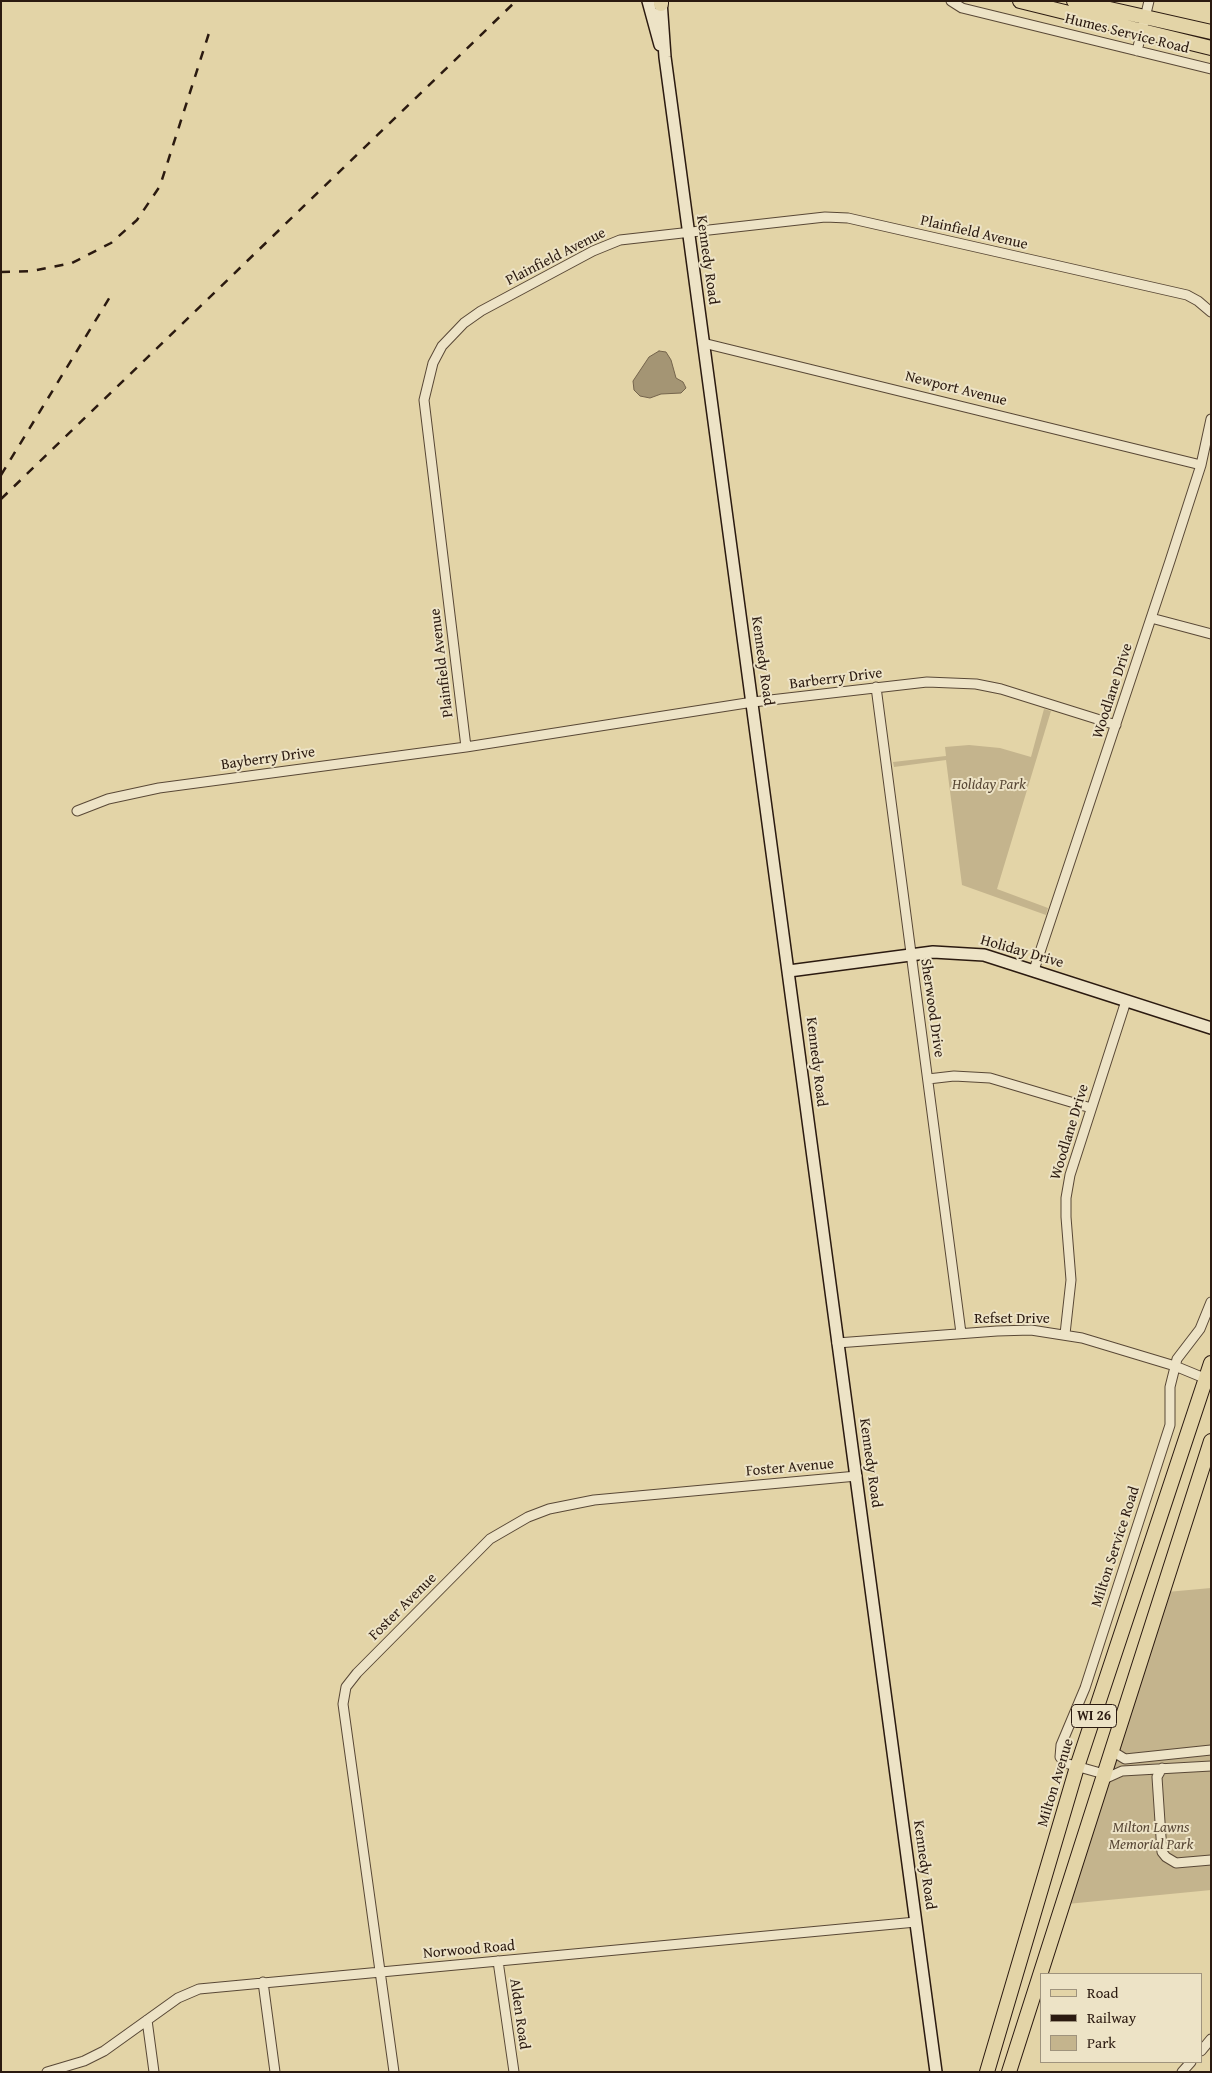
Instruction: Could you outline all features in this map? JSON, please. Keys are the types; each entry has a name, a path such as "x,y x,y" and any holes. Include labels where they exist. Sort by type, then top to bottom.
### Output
{"main road":[{"path":"1020,1 1211,48"},
{"path":"1074,1 1211,32"},
{"name":"Milton Avenue","path":"987,2072 1077,1767 1208,1379 1211,1363"},
{"name":"WI 26","path":"1041,1973 1211,1441"},
{"name":"WI 26","path":"1009,2072 1040,1975"}],"street":[{"name":"Humes Service Road","path":"951,1 962,8 1211,69"},
{"path":"1137,51 1150,1"},
{"name":"Kennedy Road","path":"658,2 936,2072"},
{"name":"Plainfield Avenue","path":"466,747 424,400 433,363 442,346 464,323 593,251 620,240 825,217 848,218 1187,295 1211,312"},
{"name":"Newport Avenue","path":"704,343 1201,465"},
{"name":"Woodlane Drive","path":"1034,970 1201,465 1211,419"},
{"path":"1151,618 1211,634"},
{"name":"Barberry Drive","path":"466,747 753,702 927,682 976,684 1001,689 1116,725"},
{"name":"Sherwood Drive","path":"876,687 961,1333"},
{"name":"Bayberry Drive","path":"77,811 108,799 151,789 466,747"},
{"name":"Holiday Drive","path":"789,971 911,955 951,952 984,955 1211,1028"},
{"name":"Woodlane Drive","path":"1065,1334 1071,1280 1066,1198 1070,1175 1126,1001"},
{"path":"928,1079 954,1076 990,1078 1091,1108"},
{"name":"Milton Service Road","path":"1103,1777 1062,1761 1059,1755 1061,1745 1082,1695 1170,1424 1170,1387 1175,1366 1180,1352 1200,1329 1211,1302"},
{"name":"Refset Drive","path":"837,1343 1015,1330 1065,1334 1175,1366 1208,1379"},
{"name":"Foster Avenue","path":"394,2072 343,1704 346,1688 357,1673 490,1539 528,1516 549,1509 594,1500 857,1476"},
{"path":"1112,1750 1125,1759 1211,1750"},
{"path":"1103,1777 1122,1771 1211,1766"},
{"path":"1162,1768 1157,1777 1162,1852 1176,1863 1211,1860"},
{"path":"1142,1770 1157,1777"},
{"name":"Norwood Road","path":"47,2072 84,2061 104,2051 178,1998 199,1989 916,1922"},
{"name":"Alden Road","path":"498,1961 514,2072"},
{"path":"263,1982 275,2072"},
{"path":"147,2020 154,2072"},
{"path":"1202,2049 1211,2039"}],"green space":[{"name":"Holiday Park","path":"1044,709 1051,711 997,889 1048,908 1046,915 962,885 946,760 894,767 893,762 946,756 945,747 969,745 1000,748 1031,757"},
{"name":"Milton Lawns Memorial Park","path":"1211,1588 1211,1890 1067,1904 1167,1592"}],"shaded area":[{"path":"659,351 666,352 671,360 676,378 683,382 686,388 681,393 661,394 650,398 640,396 634,390 633,381 649,357"}],"railway":[{"path":"1,499 516,1"},
{"path":"1,272 32,271 72,263 111,243 137,220 160,186 209,33"},
{"path":"1,475 113,292"}]}
